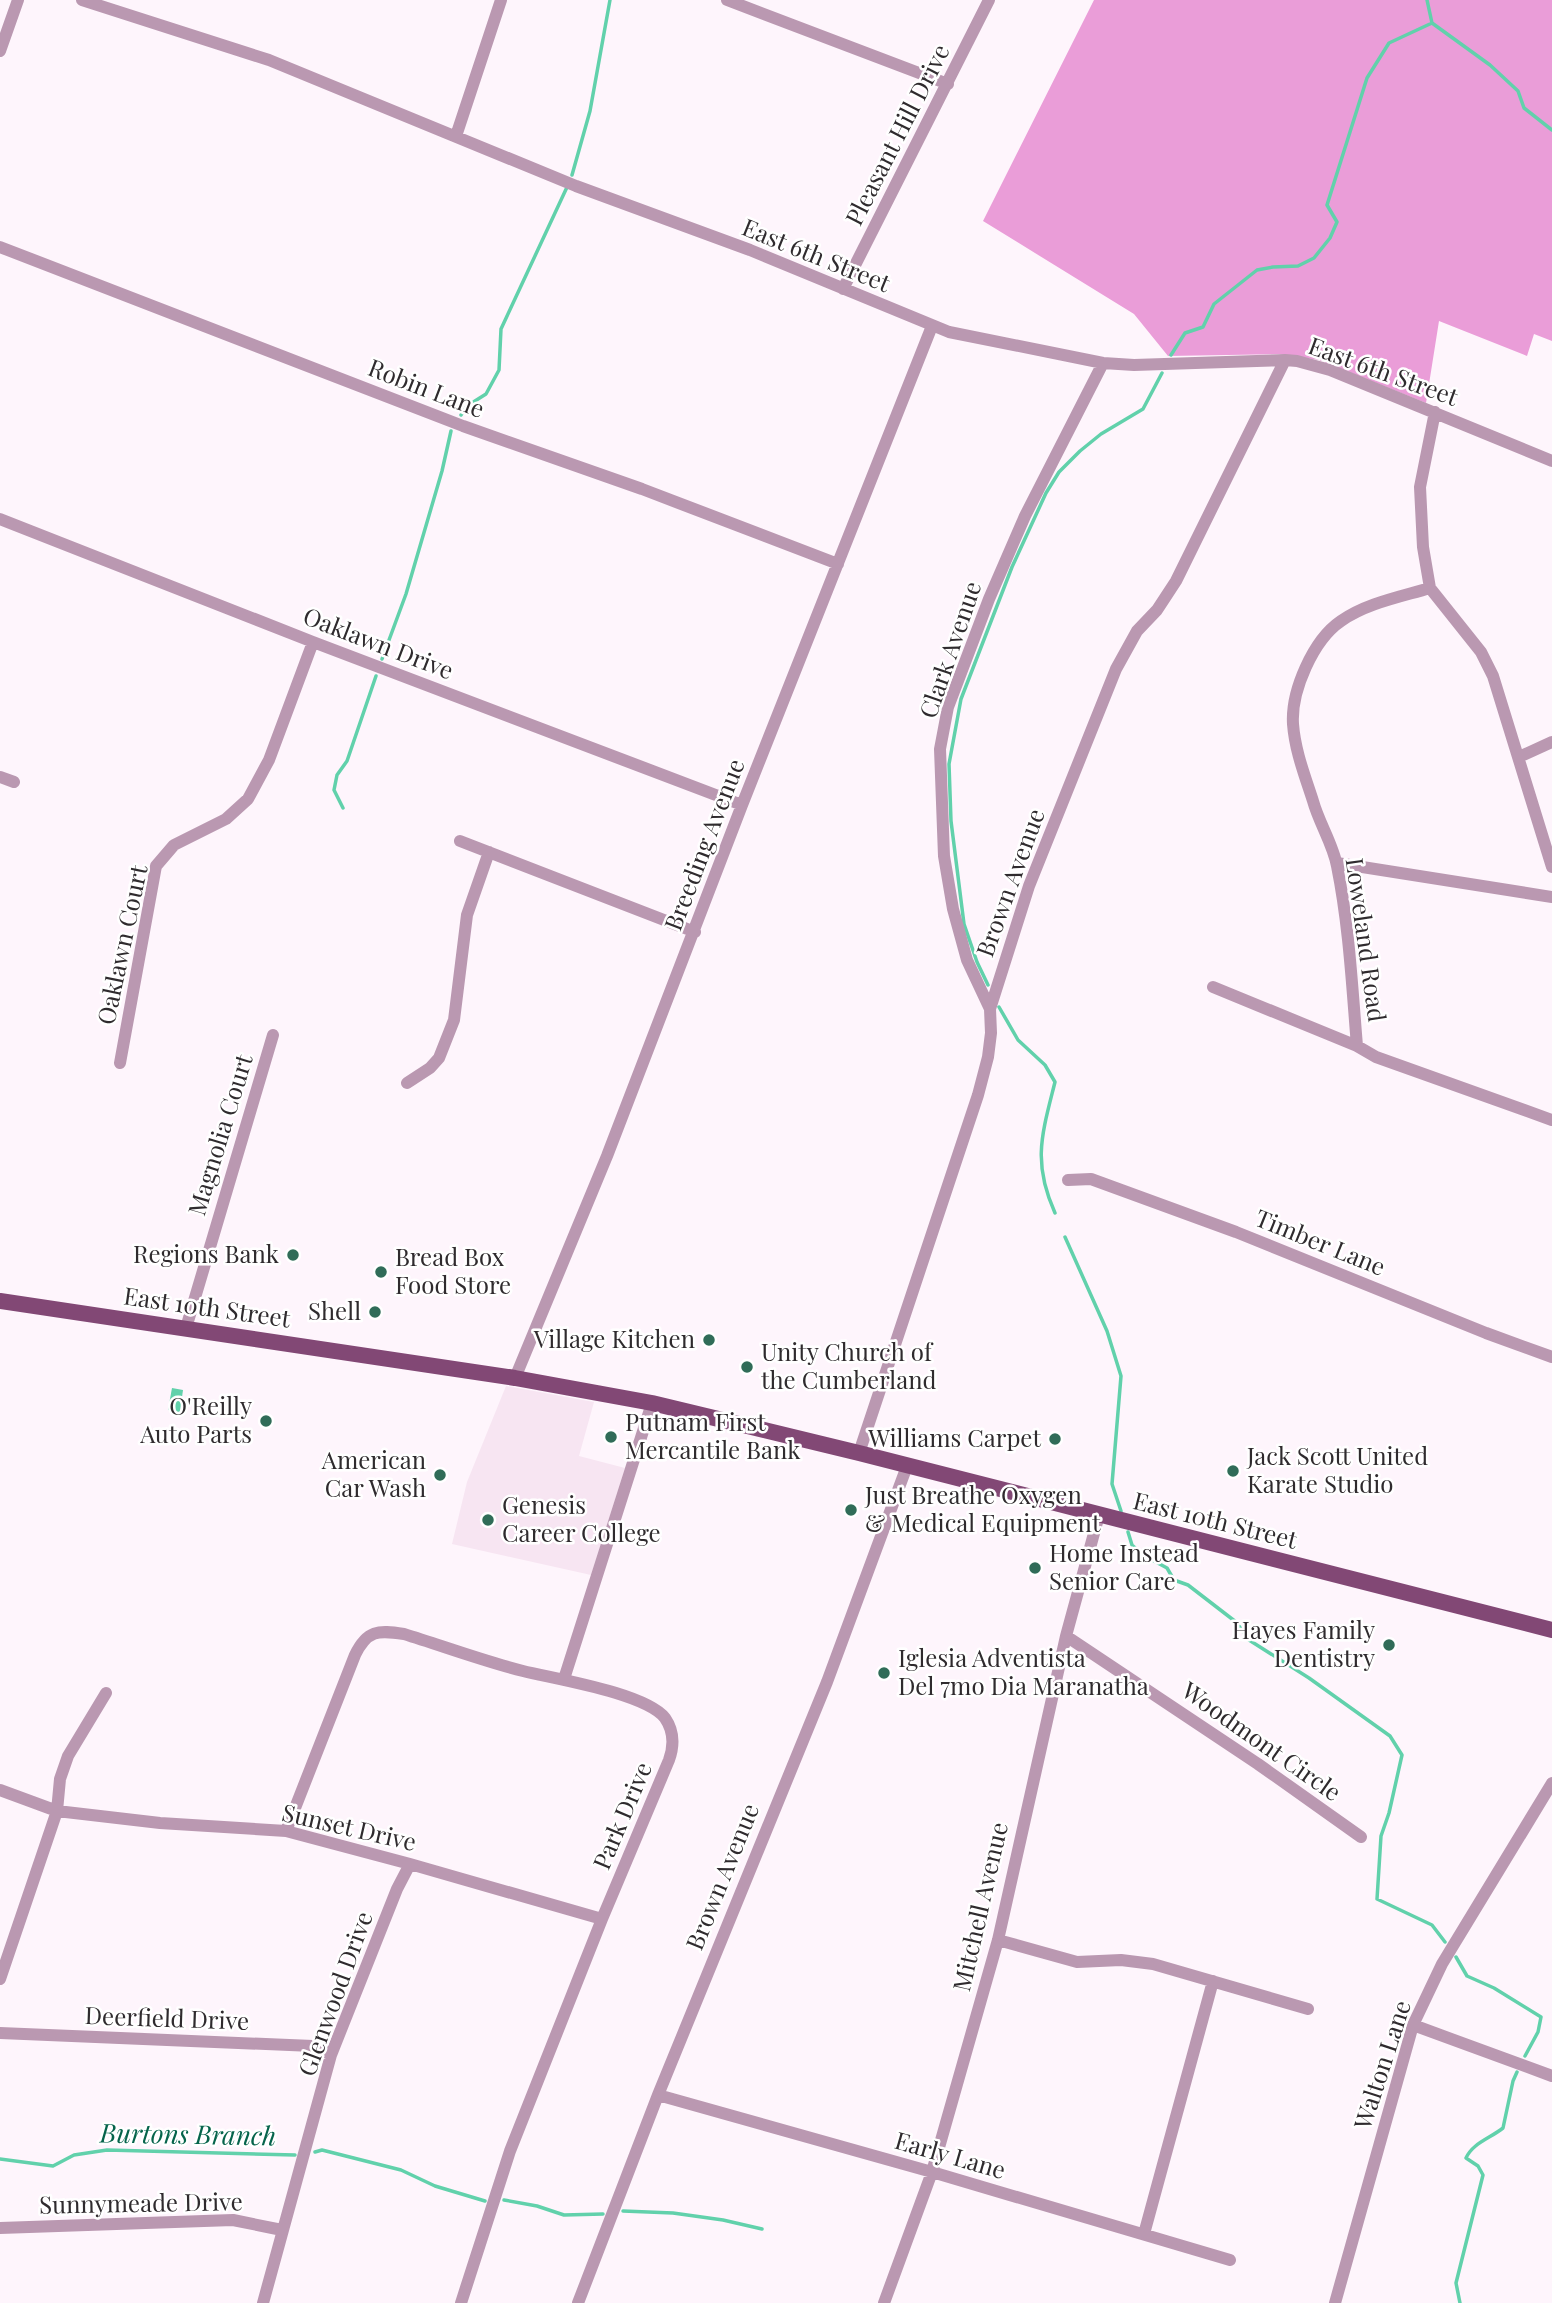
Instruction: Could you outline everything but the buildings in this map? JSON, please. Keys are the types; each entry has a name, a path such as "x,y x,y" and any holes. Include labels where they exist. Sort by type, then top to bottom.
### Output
{"main road":[{"name":"East 10th Street","path":"0,1301 515,1378 652,1403 859,1453 1552,1630"}],"street":[{"path":"0,51 18,0"},
{"name":"East 6th Street","path":"82,0 269,60 576,186 750,250 932,327 1103,363 1134,365 1297,361 1330,370 1552,461"},
{"path":"456,136 501,0"},
{"path":"727,0 948,84"},
{"name":"Pleasant Hill Drive","path":"843,289 989,0"},
{"name":"Robin Lane","path":"0,247 463,426 642,489 838,564"},
{"name":"Breeding Avenue","path":"515,1378 607,1156 742,805 932,327"},
{"name":"Brown Avenue","path":"859,1453 978,1095 988,1057 990,1009 1029,886 1116,669 1137,631 1157,610 1176,581 1285,360"},
{"name":"Clark Avenue","path":"990,1009 967,960 953,909 944,856 940,749 948,707 989,599 1025,516 1103,363"},
{"path":"1435,412 1420,486 1423,547 1430,588 1481,652 1493,676 1552,867"},
{"name":"Oaklawn Drive","path":"0,519 313,642 742,805"},
{"name":"Loweland Road","path":"1430,588 1370,606 1339,622 1308,661 1297,692 1293,722 1298,753 1314,807 1337,863 1351,967 1357,1046 1376,1058 1552,1120"},
{"name":"Oaklawn Court","path":"120,1063 156,866 174,845 226,819 248,799 270,760 313,642"},
{"path":"1519,757 1552,742"},
{"path":"0,777 15,782"},
{"path":"460,841 695,932"},
{"path":"407,1083 430,1068 439,1058 454,1020 467,915 489,852"},
{"path":"1337,863 1552,897"},
{"path":"1213,987 1357,1046"},
{"name":"Magnolia Court","path":"186,1328 273,1035"},
{"name":"Timber Lane","path":"1068,1180 1091,1179 1236,1232 1552,1357"},
{"path":"286,1831 355,1655 362,1641 373,1633 387,1631 404,1634 523,1671 564,1679 652,1403"},
{"name":"Brown Avenue","path":"579,2301 658,2095 827,1682 907,1466"},
{"name":"Mitchell Avenue","path":"884,2303 932,2172 998,1940 1066,1636 1100,1515"},
{"name":"Woodmont Circle","path":"1066,1636 1258,1764 1361,1837"},
{"name":"Park Drive","path":"461,2303 510,2151 601,1919 673,1746 671,1731 664,1717 646,1704 564,1679"},
{"path":"0,1979 57,1811 60,1779 68,1756 106,1693"},
{"name":"Walton Lane","path":"1335,2303 1413,2025 1442,1964 1552,1783"},
{"name":"Sunset Drive","path":"0,1790 57,1811 160,1823 286,1831 601,1919"},
{"name":"Glenwood Drive","path":"263,2303 331,2055 397,1889 410,1864"},
{"path":"998,1940 1077,1962 1121,1959 1153,1964 1308,2009"},
{"path":"1144,2234 1213,1981"},
{"path":"1413,2025 1552,2076"},
{"name":"Deerfield Drive","path":"0,2033 313,2046 331,2055"},
{"name":"Early Lane","path":"658,2095 1230,2260"},
{"name":"Sunnymeade Drive","path":"0,2228 233,2220 282,2230"},
{"path":"579,2301 593,2303"}],"shaded area":[{"path":"1094,0 1552,0 1552,341 1534,334 1527,356 1439,321 1426,403 1319,360 1279,354 1168,356 1134,314 983,221"},
{"path":"506,1386 594,1402 579,1456 625,1468 591,1575 452,1544 467,1482"},
{"path":"172,1388 183,1390 180,1412 168,1410"}],"waterway":[{"path":"572,175 590,111 610,0"},
{"path":"1171,355 1185,333 1203,327 1214,304 1257,270 1298,266 1314,258 1330,238 1337,222 1327,205 1367,78 1389,43 1432,23 1427,0"},
{"path":"1432,23 1490,65 1518,91 1524,108 1552,130"},
{"path":"461,415 467,406 486,394 499,370 501,329 568,185"},
{"path":"988,985 964,924 951,821 949,764 961,699 1012,567 1046,493 1059,472 1080,451 1101,434 1143,409 1162,373"},
{"path":"382,659 406,594 451,431"},
{"path":"343,808 334,790 337,775 347,761 376,676"},
{"path":"999,1007 1018,1040 1045,1065 1055,1082 1043,1133 1041,1163 1043,1178 1055,1213"},
{"path":"1065,1237 1107,1331 1121,1376 1112,1484 1121,1511"},
{"path":"1128,1532 1132,1545 1143,1555 1167,1568 1174,1580 1188,1585 1236,1622 1249,1640 1309,1678 1390,1736 1402,1755 1381,1836 1377,1899 1432,1925 1445,1942"},
{"path":"1456,1957 1467,1976 1494,1988 1541,2017 1538,2032 1525,2056"},
{"path":"1460,2303 1456,2283 1483,2175 1478,2166 1466,2158 1477,2145 1503,2128 1517,2072"},
{"name":"Burtons Branch","path":"0,2159 53,2166 74,2155 107,2150 295,2155"},
{"name":"Burtons Branch","path":"315,2152 322,2150 401,2170 435,2186 485,2201"},
{"name":"Burtons Branch","path":"504,2200 537,2206 564,2215 603,2214"},
{"name":"Burtons Branch","path":"623,2211 673,2213 762,2229"}],"place":[{"name":"Regions Bank","path":"293,1255"},
{"name":"Bread Box Food Store","path":"381,1272"},
{"name":"Shell","path":"375,1312"},
{"name":"Village Kitchen","path":"709,1340"},
{"name":"Unity Church of the Cumberland","path":"747,1367"},
{"name":"O'Reilly Auto Parts","path":"266,1421"},
{"name":"Putnam First Mercantile Bank","path":"611,1437"},
{"name":"Williams Carpet","path":"1055,1439"},
{"name":"Jack Scott United Karate Studio","path":"1233,1471"},
{"name":"American Car Wash","path":"440,1475"},
{"name":"Just Breathe Oxygen & Medical Equipment","path":"851,1510"},
{"name":"Genesis Career College","path":"488,1520"},
{"name":"Home Instead Senior Care","path":"1035,1568"},
{"name":"Hayes Family Dentistry","path":"1389,1645"},
{"name":"Iglesia Adventista Del 7mo Dia Maranatha","path":"884,1673"}]}
